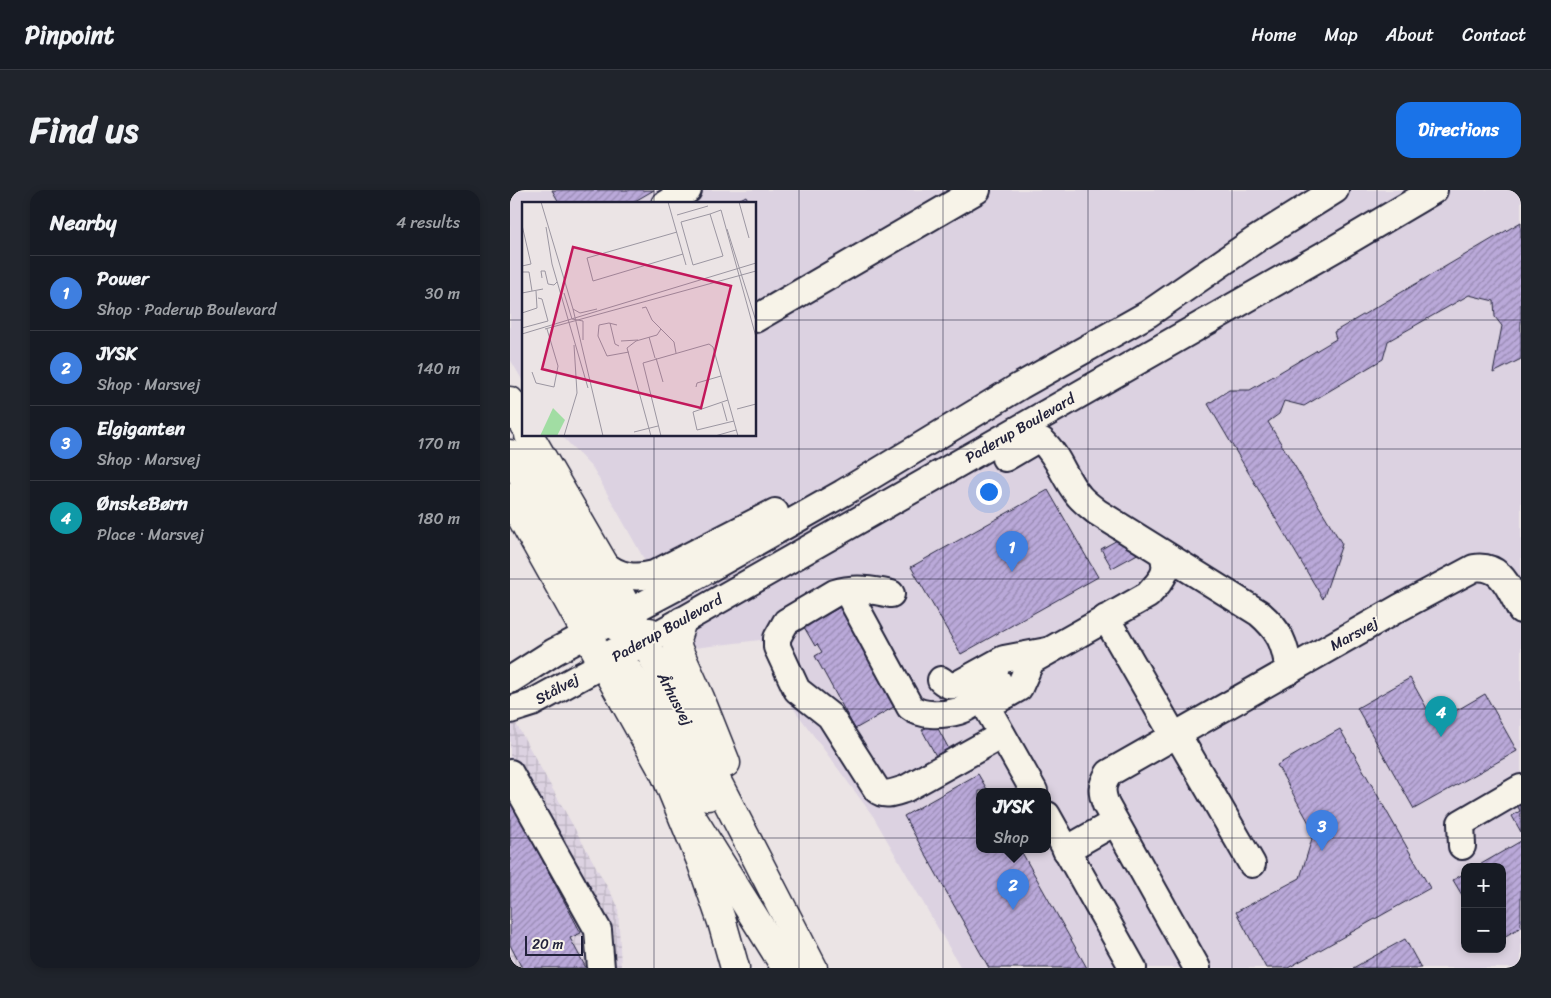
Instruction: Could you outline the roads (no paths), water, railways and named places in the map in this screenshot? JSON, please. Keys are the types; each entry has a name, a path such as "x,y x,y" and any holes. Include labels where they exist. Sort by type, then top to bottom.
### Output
{"main road":[{"path":"510,401 522,422"},
{"path":"530,436 604,564 610,639"},
{"path":"510,454 584,583 610,639 701,861 722,922 735,968"},
{"path":"510,497 610,639 667,734 790,921"},
{"path":"610,639 655,631 682,621"},
{"path":"682,621 676,639 678,649 700,698 790,921 813,968"},
{"path":"666,776 786,968"}],"street":[{"path":"668,202 688,190"},
{"path":"756,318 978,190"},
{"name":"Paderup Boulevard","path":"610,639 682,584 843,493 1020,386 1148,314 1256,240 1335,190"},
{"name":"Paderup Boulevard","path":"682,621 1336,248 1434,190"},
{"path":"604,564 612,571 626,576 644,577 654,574 1020,386"},
{"path":"892,501 959,483 1034,441 1042,441 1050,448 1079,497 1097,512 1259,613 1273,625 1286,650 1289,670"},
{"path":"847,591 910,707 922,714 938,714 948,703 978,686 995,683 1148,595 1166,570 1163,554"},
{"name":"Marsvej","path":"1197,968 1106,805 1102,793 1104,782 1109,773 1289,670 1474,568 1494,570 1500,575 1521,610"},
{"path":"891,594 867,589 835,593 786,622 777,638 780,654 797,690 830,716 878,792 888,794 905,790 1002,735"},
{"path":"1106,618 1252,864"},
{"path":"510,680 554,652 610,639"},
{"name":"Stålvej","path":"510,710 532,703 610,639"},
{"path":"941,680 952,686 958,685 1004,659 1039,656"},
{"path":"1032,788 989,709 992,703 1020,688 1039,656"},
{"path":"510,773 598,930 601,968"},
{"path":"1462,846 1460,823 1521,788"},
{"path":"1051,822 1133,968"},
{"path":"1066,850 1115,822"}],"place":[{"name":"Power","path":"1012,572"},
{"name":"ØnskeBørn","path":"1441,737"},
{"name":"Elgiganten","path":"1322,851"},
{"name":"JYSK","path":"1013,910"}]}
